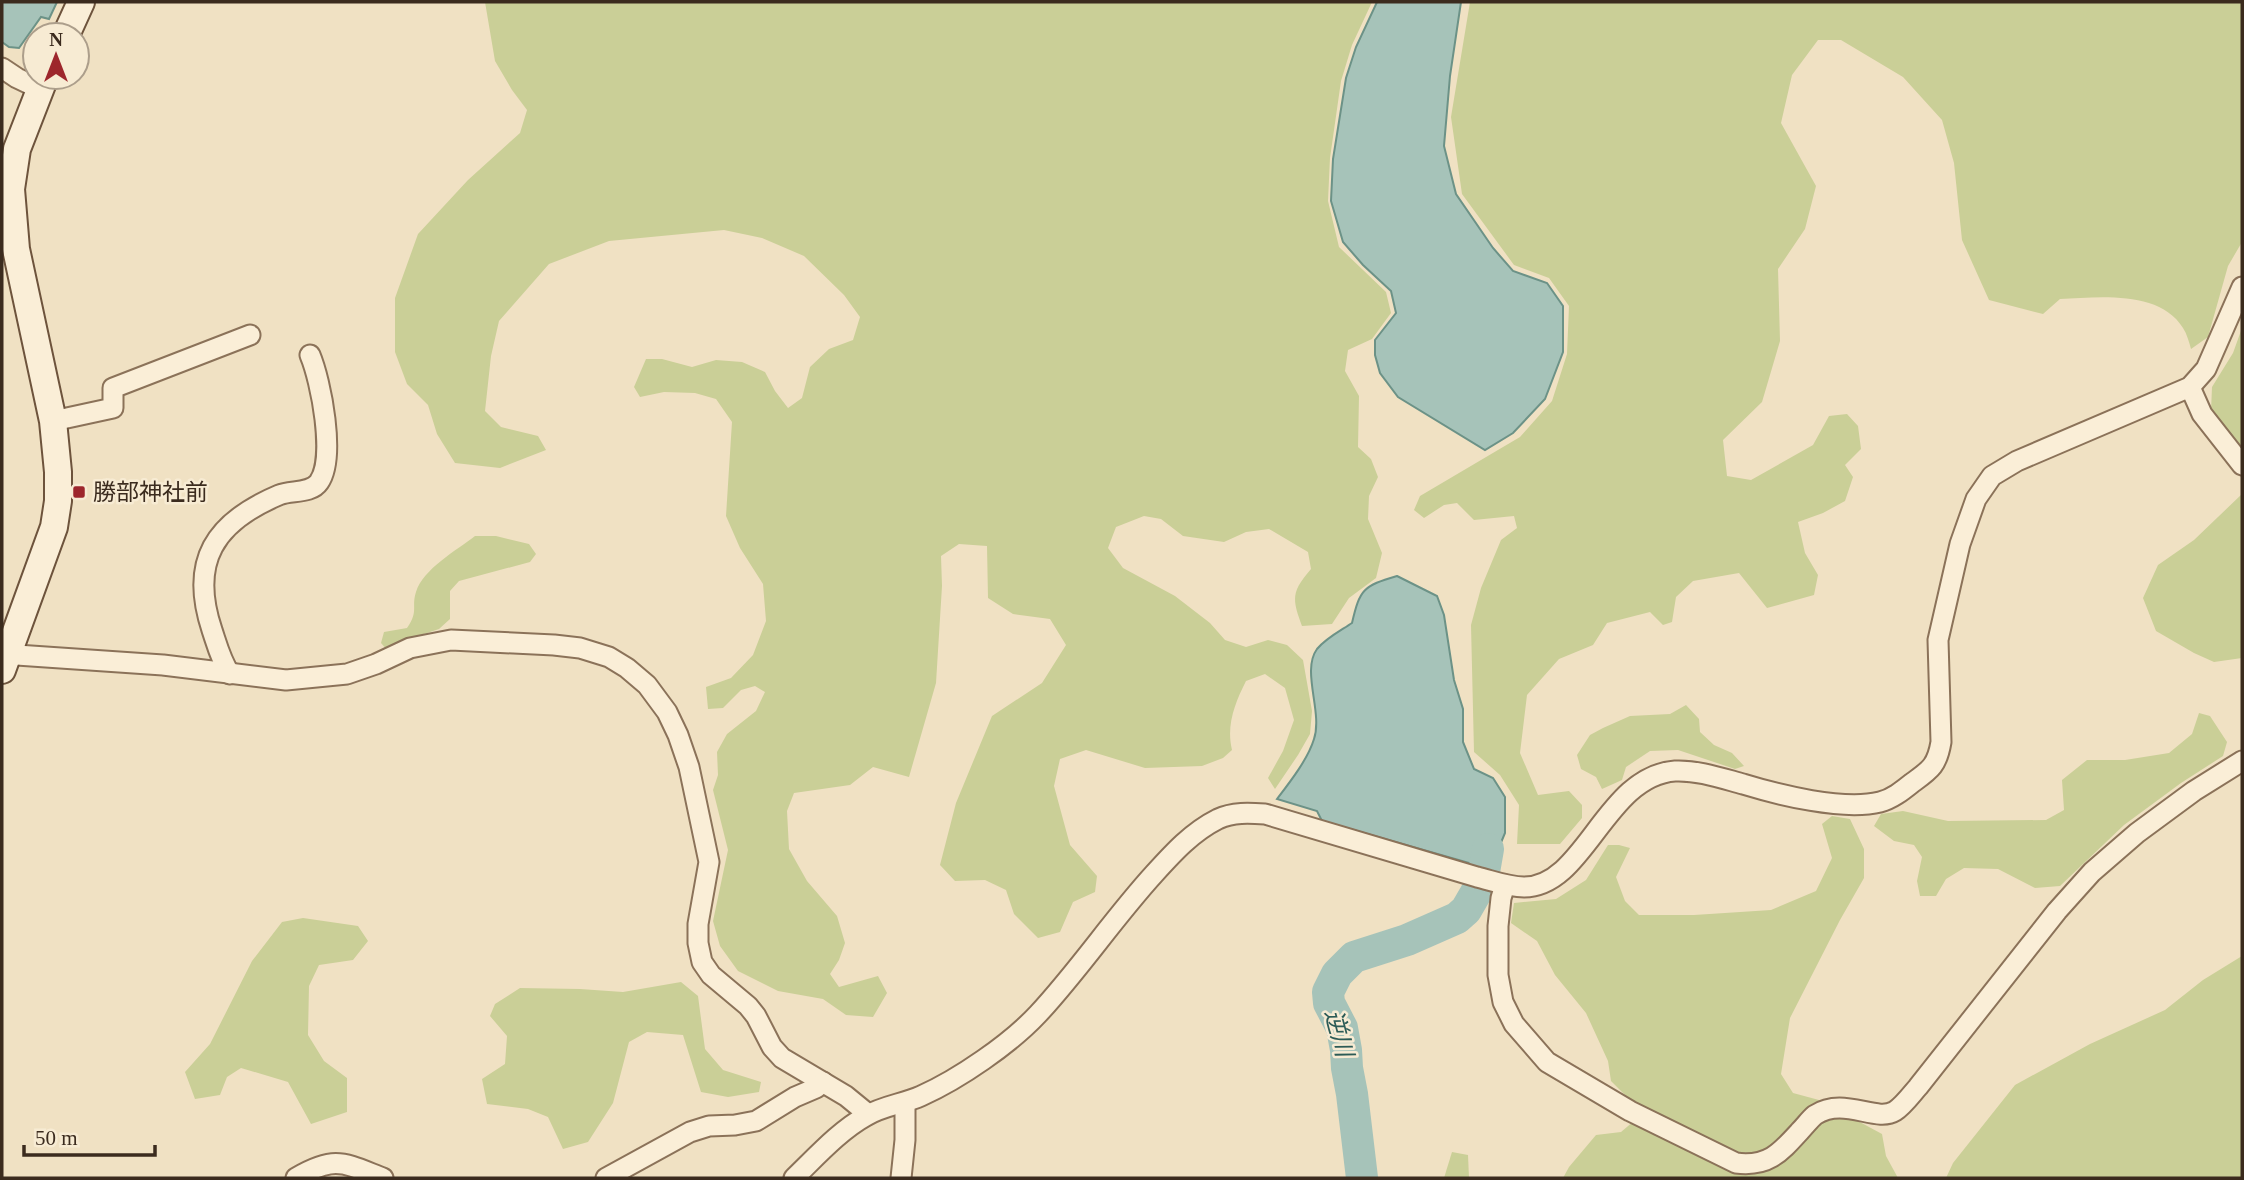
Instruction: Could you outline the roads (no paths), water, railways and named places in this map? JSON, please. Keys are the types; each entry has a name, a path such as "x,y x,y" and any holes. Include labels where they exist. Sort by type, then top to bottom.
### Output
{"main road":[{"path":"72,21 81,2"},
{"path":"4,659 54,527 58,501 53,421 16,249 11,189 17,149 40,91"}],"street":[{"path":"2,68 21,79"},
{"path":"794,1178 849,1127 868,1114 925,1094 956,1076 1021,1030 1038,1013 1123,908 1180,846 1220,818 1242,813 1265,814 1491,881 1526,887 1549,882 1567,867 1616,806 1655,774 1677,771 1704,773 1776,794 1854,804 1879,802 1902,790 1928,771 1938,758 1941,742 1938,640 1960,544 1976,499 1992,476 2017,461 2189,387 2206,369 2242,287"},
{"path":"53,421 113,408 113,388 250,335"},
{"path":"230,674 224,665 205,610 204,576 211,548 223,529 236,517 280,494 310,488 319,481 326,458 326,442 317,372 310,355"},
{"path":"2189,387 2203,414 2242,465"},
{"path":"4,659 163,665 286,680 348,674 410,648 460,640 554,645 580,648 609,657 647,685 667,712 678,735 694,785 709,862 698,924 702,961 710,975 748,1006 772,1047 782,1058 823,1082 868,1114"},
{"path":"1491,881 1501,898 1497,926 1498,975 1503,1002 1514,1024 1548,1062 1630,1111 1736,1163 1752,1165 1768,1161 1815,1115 1828,1110 1847,1107 1879,1115 1894,1112 1918,1087 2057,911 2092,872 2146,826 2242,761"},
{"path":"606,1178 690,1132 709,1126 756,1121 823,1082"},
{"path":"901,1178 905,1151 905,1103"},
{"path":"296,1178 326,1163 341,1164 383,1178"}],"water":[{"path":"2,2 57,2 49,19 41,17 38,21 21,21 19,48 9,47 2,42"},
{"path":"1377,2 1461,2 1450,76 1444,146 1456,194 1493,248 1513,271 1547,283 1563,306 1563,352 1545,399 1513,433 1485,450 1398,397 1380,373 1375,355 1375,340 1396,313 1391,291 1343,242 1331,201 1333,159 1346,78 1356,47"},
{"path":"1397,576 1437,596 1444,615 1454,680 1463,709 1463,742 1474,769 1493,778 1505,797 1505,833 1490,869 1322,821 1317,811 1277,799 1303,762 1314,739 1316,717 1311,669 1317,649 1352,623 1365,590"}],"waterway":[{"name":"逆川","path":"1362,1178 1342,1028 1329,1003 1328,992 1337,974 1354,957 1407,940 1457,918 1466,910 1484,872 1488,849"}],"place":[{"name":"勝部神社前","path":"79,492"}]}
